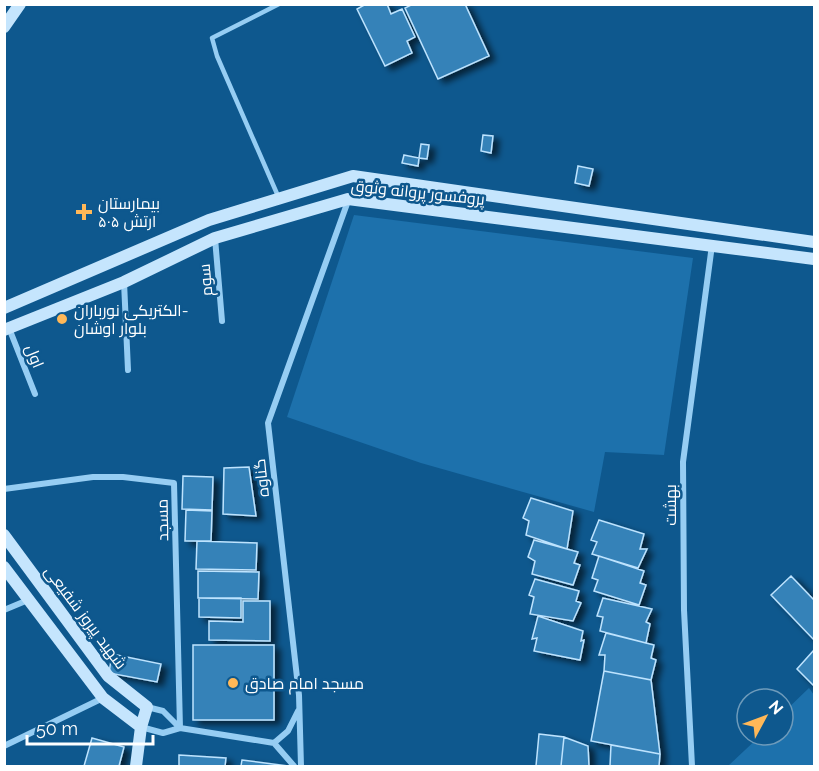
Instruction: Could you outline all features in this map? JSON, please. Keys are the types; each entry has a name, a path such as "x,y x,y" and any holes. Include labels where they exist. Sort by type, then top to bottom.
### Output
{"main road":[{"path":"7,20 20,4"},
{"path":"348,199 353,176"},
{"name":"پروفسور پروانه وثوق","path":"4,308 210,220 353,176 814,242"},
{"path":"279,199 286,217"},
{"name":"پروفسور پروانه وثوق","path":"7,329 124,282 215,238 348,199 712,244 814,260"},
{"path":"210,220 215,238"},
{"path":"712,244 715,227"},
{"path":"116,261 124,282"},
{"name":"شهید پیروز شفیعی","path":"4,535 108,676 147,707"},
{"name":"شهید پیروز شفیعی","path":"4,567 103,698 141,727"},
{"path":"28,600 44,591"},
{"path":"103,698 119,687"},
{"path":"136,766 141,727 147,707"}],"street":[{"name":"گناوه","path":"301,766 299,708 268,423 348,199"},
{"name":"سوم","path":"215,238 222,321"},
{"name":"بهشت","path":"692,766 684,610 683,462 712,244"},
{"path":"124,282 128,370"},
{"name":"اول","path":"7,329 35,394"},
{"name":"مسجد","path":"4,489 93,477 123,477 174,483 180,728"},
{"path":"4,610 28,600"},
{"path":"4,746 103,698"},
{"name":"شهید پیروز شفیعی","path":"147,707 163,711 180,728"},
{"path":"294,766 273,743 288,731 299,708"},
{"name":"شهید پیروز شفیعی","path":"141,727 163,733 180,728 273,743"}],"lane":[{"path":"279,4 212,38 217,56 279,199"}],"shaded area":[{"path":"354,215 693,258 664,455 605,452 594,512 421,463 287,417"},
{"path":"809,688 814,695 814,766 728,766 748,747 795,747 795,701"}],"building":[{"path":"366,4 387,4 391,14 402,9 415,37 407,41 412,53 385,66 357,9"},
{"path":"413,4 465,4 489,56 438,79 405,8"},
{"path":"483,135 493,136 491,153 481,151"},
{"path":"421,144 429,145 427,159 419,158"},
{"path":"404,155 419,158 418,166 402,163"},
{"path":"578,166 593,169 589,186 575,183"},
{"path":"249,467 256,516 223,514 224,468"},
{"path":"183,476 213,477 212,510 182,509"},
{"path":"531,498 573,511 567,549 526,535 529,521 523,518"},
{"path":"186,510 212,511 211,541 185,541"},
{"path":"599,520 644,534 640,549 647,549 638,568 592,554 597,542 591,540"},
{"path":"534,540 578,552 574,563 580,565 573,585 532,574 535,561 528,557"},
{"path":"197,541 257,543 256,570 196,569"},
{"path":"599,556 644,571 640,583 646,585 639,605 594,591 598,580 592,578"},
{"path":"198,571 259,572 258,599 198,598"},
{"path":"791,576 814,600 814,640 771,595"},
{"path":"535,579 579,591 576,601 581,603 573,621 530,614 534,597 529,595"},
{"path":"199,598 241,598 241,618 199,617"},
{"path":"603,598 652,609 646,622 650,624 646,643 600,631 603,617 597,616"},
{"path":"243,601 270,601 270,641 209,640 209,621 243,622"},
{"path":"538,616 583,631 581,641 584,640 580,660 534,651 537,638 532,639"},
{"path":"606,633 654,645 651,658 656,660 651,680 604,671 605,655 599,655"},
{"name":"مسجد امام صادق","path":"193,645 274,645 274,720 193,720"},
{"path":"814,650 814,686 797,669"},
{"path":"112,654 161,664 157,682 109,673"},
{"path":"604,671 651,680 660,754 591,741"},
{"path":"539,734 564,737 561,766 536,766"},
{"path":"564,737 588,746 589,766 561,766"},
{"path":"92,738 124,747 119,766 84,766"},
{"path":"611,745 660,754 659,766 610,766"},
{"path":"179,755 226,758 225,766 179,766"},
{"path":"242,760 288,766 241,766"}],"place":[{"name":"بیمارستان ۵۰۵ ارتش","path":"84,212"},
{"name":"الکتریکی نورباران- بلوار اوشان","path":"62,319"},
{"name":"مسجد امام صادق","path":"233,683"}]}
